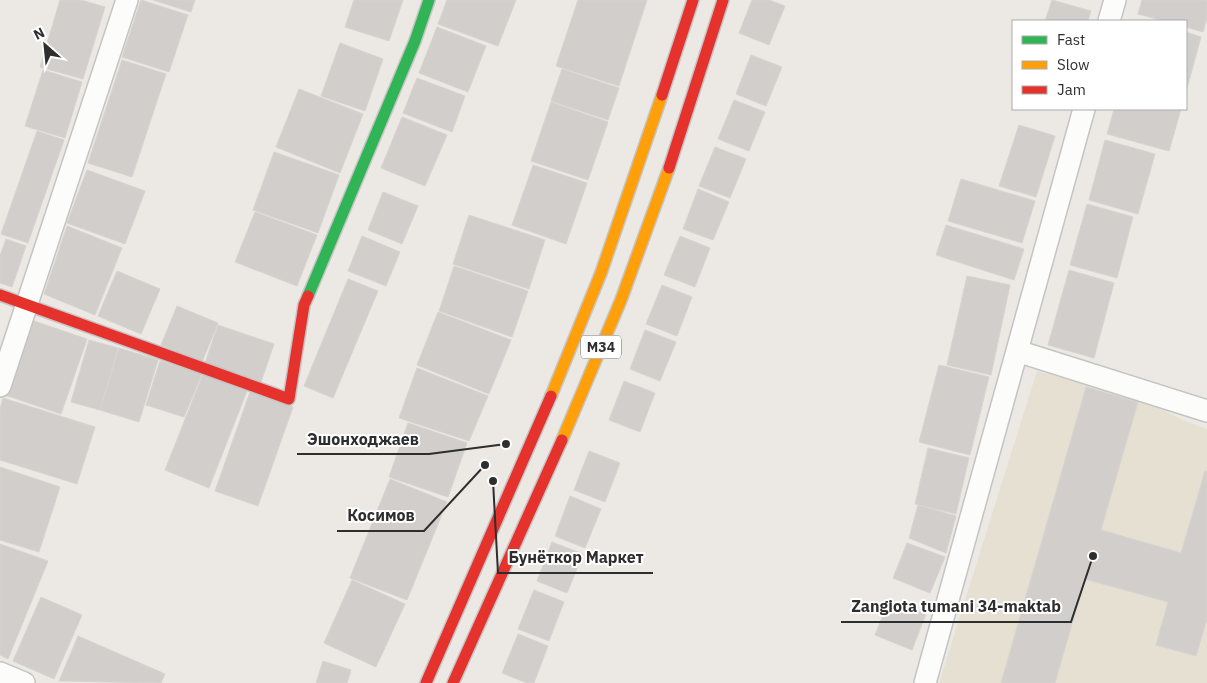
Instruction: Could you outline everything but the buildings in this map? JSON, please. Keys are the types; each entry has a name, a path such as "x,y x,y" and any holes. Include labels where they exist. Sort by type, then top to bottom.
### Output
{"main road":[{"path":"0,295 289,399 304,305 415,41 429,0"},
{"name":"M34","path":"426,683 547,406 601,273 650,134 693,0"},
{"name":"M34","path":"453,683 569,425 621,299 649,224 724,0"}],"street":[{"path":"0,386 127,0"},
{"path":"1109,20 1114,0"},
{"path":"925,683 1084,110"},
{"path":"1017,351 1207,411"},
{"path":"0,673 24,683"}],"shaded area":[{"path":"1037,371 1131,395 1185,421 1207,429 1207,683 939,683"}],"traffic: fast":[{"path":"308,296 415,41 429,0"}],"traffic: slow":[{"path":"551,396 601,273 662,95"},
{"path":"562,440 621,300 669,168"}],"traffic: jam":[{"path":"662,95 693,0"},
{"path":"669,168 723,0"},
{"path":"0,295 289,399 304,305 308,296"},
{"path":"426,683 551,396"},
{"path":"453,683 562,440"}],"place":[{"name":"Эшонходжаев","path":"506,444"},
{"name":"Косимов","path":"485,465"},
{"name":"Бунёткор Маркет","path":"493,481"},
{"name":"Zangiota tumani 34-maktab","path":"1093,556"}]}
